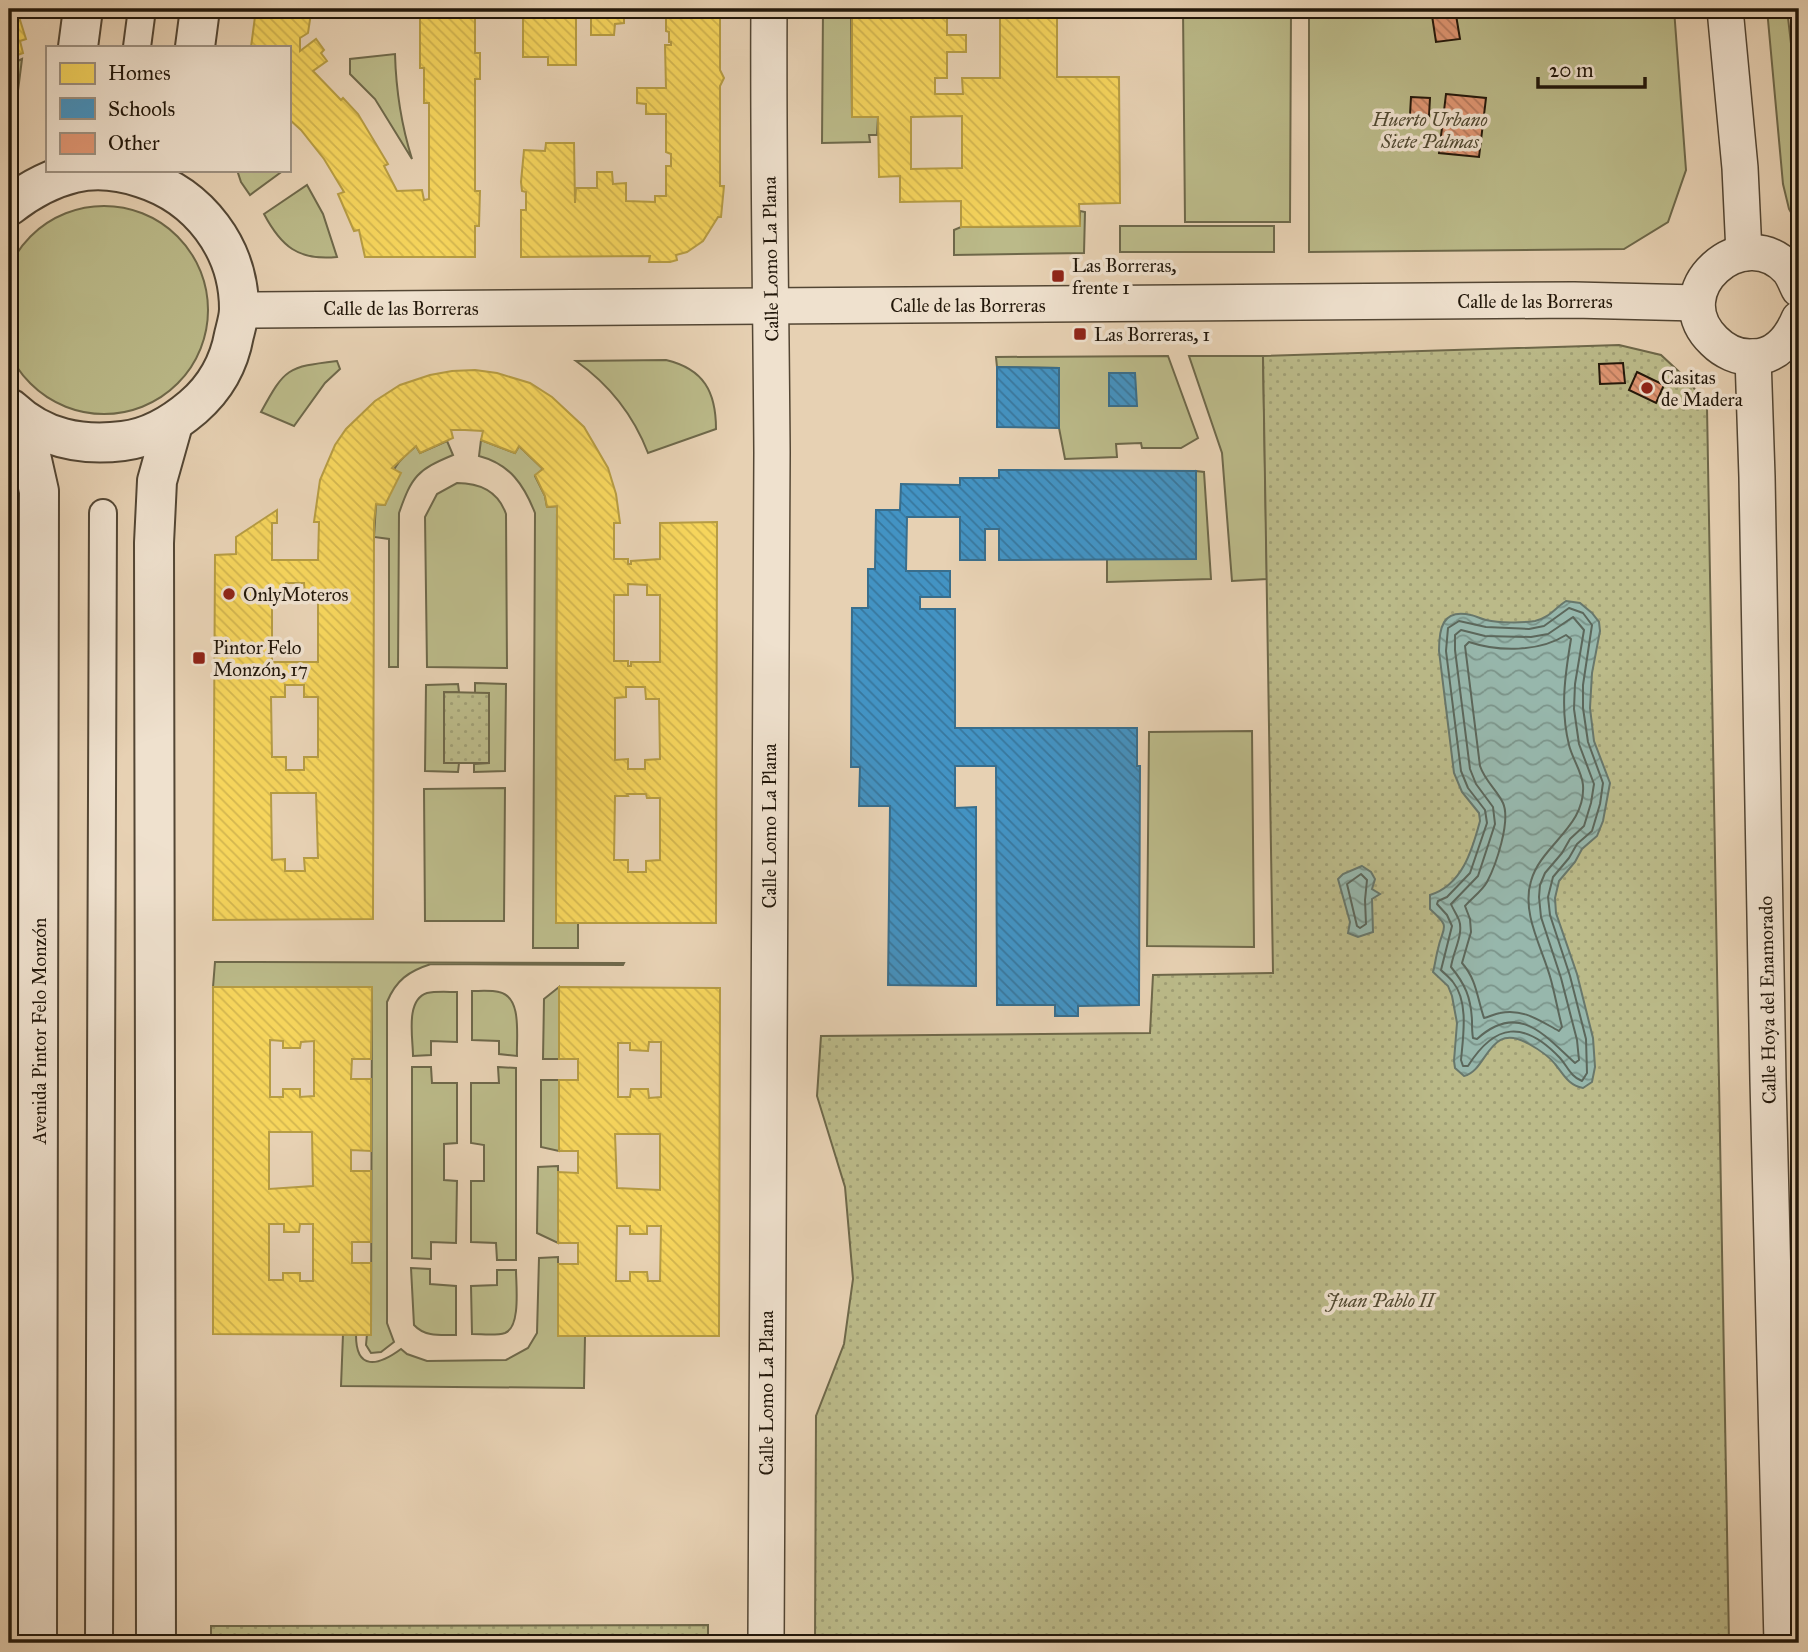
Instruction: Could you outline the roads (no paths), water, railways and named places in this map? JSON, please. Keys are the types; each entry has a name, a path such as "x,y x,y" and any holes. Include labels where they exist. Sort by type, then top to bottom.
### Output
{"street":[{"path":"78,46 83,9"},
{"path":"137,46 142,9"},
{"path":"195,46 200,9"},
{"name":"Calle Lomo La Plana","path":"766,1643 771,307 769,9"},
{"path":"1725,9 1740,168 1744,253"},
{"path":"29,184 75,173 98,172"},
{"path":"16,413 59,438 97,444 137,440 173,424 208,394 230,355 239,310 235,275 222,241 201,212 165,185 124,172"},
{"path":"194,172 201,212"},
{"path":"1799,289 1788,270 1768,256 1744,253 1720,261 1703,279 1697,303 1704,331 1718,345 1725,351 1753,357 1775,351 1792,336 1799,319"},
{"name":"Calle de las Borreras","path":"239,310 1574,300 1697,303"},
{"name":"Calle Hoya del Enamorado","path":"1753,357 1784,1080 1782,1643"},
{"name":"Avenida Pintor Felo Monzón","path":"16,413 39,491 37,1643"},
{"path":"156,1643 155,544 157,481 173,424"},
{"path":"99,1643 103,513"}],"water":[{"path":"1566,601 1580,603 1599,622 1590,708 1594,741 1610,783 1603,821 1597,836 1582,849 1559,881 1555,898 1556,913 1577,974 1593,1038 1595,1067 1592,1082 1583,1088 1570,1082 1543,1052 1515,1038 1505,1038 1497,1042 1479,1066 1464,1076 1455,1068 1457,1023 1452,996 1448,986 1433,972 1444,924 1430,909 1430,895 1450,883 1464,866 1480,821 1479,813 1462,792 1454,773 1439,651 1441,628 1448,618 1461,614 1498,622 1540,620"},
{"path":"1362,866 1371,872 1375,879 1372,889 1380,894 1372,899 1373,932 1358,937 1348,933 1350,922 1338,879"}],"place":[{"name":"Las Borreras, frente 1","path":"1058,276"},
{"name":"Las Borreras, 1","path":"1080,334"},
{"name":"Casitas de Madera","path":"1647,388"},
{"name":"OnlyMoteros","path":"229,594"},
{"name":"Pintor Felo Monzón, 17","path":"199,658"}],"park label":[{"name":"Huerto Urbano Siete Palmas","path":"1430,130"},
{"name":"Juan Pablo II","path":"1380,1300"}]}
